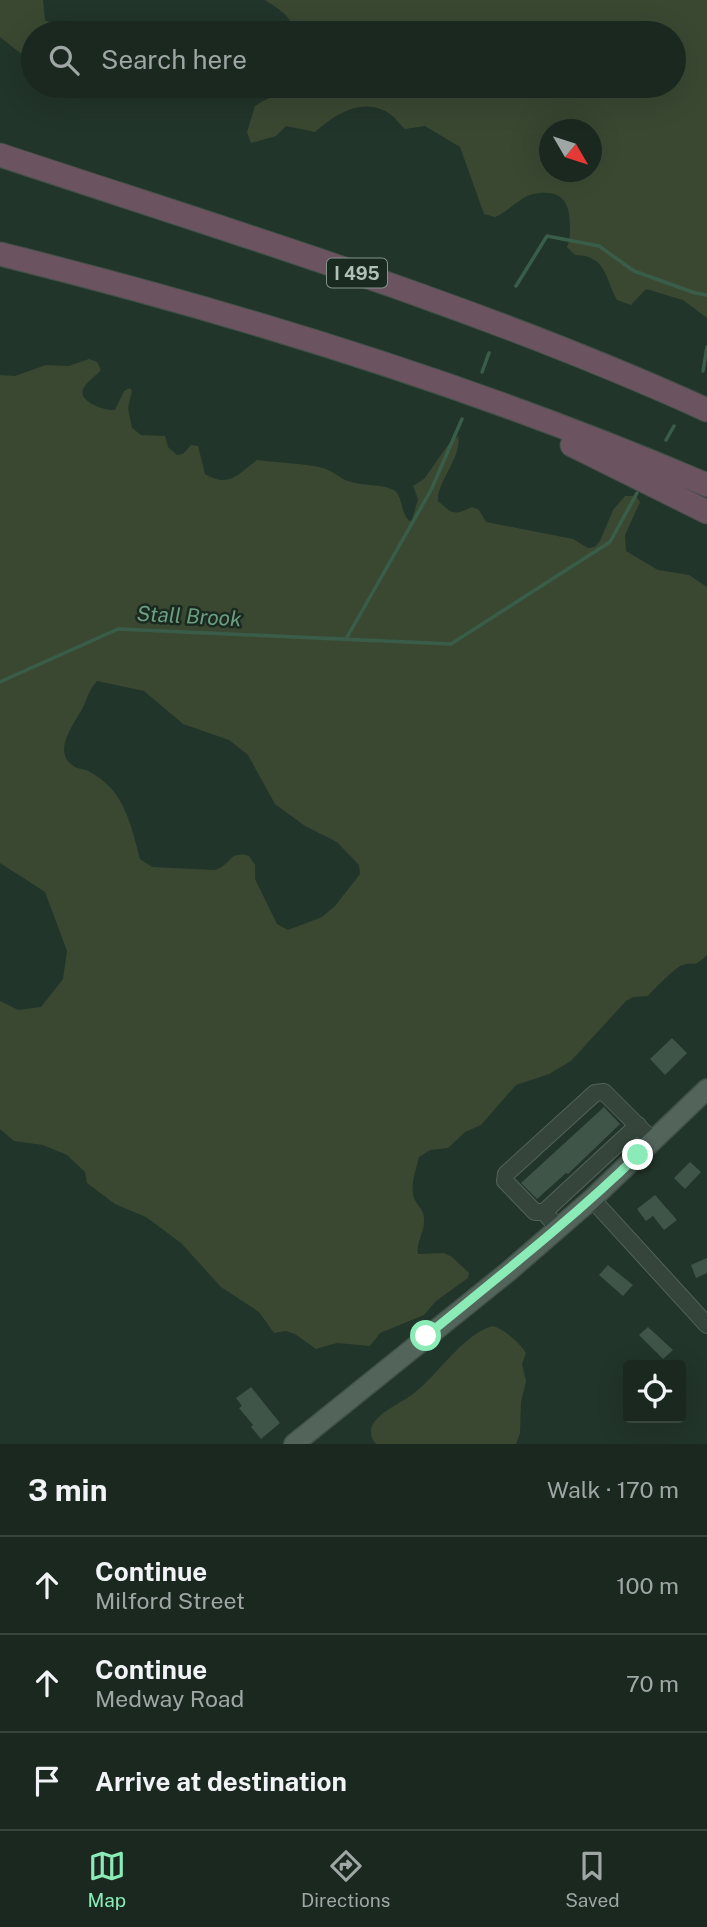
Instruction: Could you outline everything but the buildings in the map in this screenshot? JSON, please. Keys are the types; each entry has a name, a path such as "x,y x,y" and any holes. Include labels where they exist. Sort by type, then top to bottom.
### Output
{"highway":[{"name":"I 495","path":"0,155 498,322 707,410"},
{"path":"0,254 199,305 437,380 707,485"},
{"path":"498,322 707,394"},
{"path":"437,380 671,492 707,512"}],"main road":[{"path":"297,1443 592,1199 707,1090"}],"street":[{"path":"638,1125 544,1212 536,1212 505,1181 506,1174 595,1093 604,1092 638,1125 653,1140"},
{"path":"592,1199 704,1315"},
{"path":"544,1212 553,1232"}],"green space":[{"path":"0,0 43,0 47,21 21,21 21,53 0,37"},
{"path":"265,0 707,0 707,318 683,300 646,289 631,305 617,300 599,263 585,256 575,255 567,247 570,217 565,203 557,195 533,194 495,217 484,214 460,147 425,126 405,129 388,113 366,106 339,114 315,132 286,126 276,136 251,143 247,132 255,106 270,98 686,98 686,21 290,21"},
{"path":"89,359 97,362 101,370 82,391 87,400 98,407 115,410 124,391 130,388 132,391 128,408 132,428 141,435 165,436 168,447 177,455 183,454 191,445 198,446 205,474 220,480 238,475 257,460 323,468 348,481 395,491 409,521 412,520 418,499 413,486 424,479 448,445 458,436 457,452 441,486 438,501 450,511 461,512 472,507 479,510 486,522 573,539 588,548 595,547 600,541 613,510 625,496 636,496 640,502 625,535 626,551 658,570 689,575 707,587 707,955 696,963 679,966 648,996 633,997 626,1001 571,1061 549,1074 516,1085 481,1125 465,1132 448,1148 430,1150 419,1157 413,1185 414,1197 424,1217 418,1254 444,1253 469,1273 468,1278 436,1301 424,1315 380,1333 370,1346 337,1343 316,1349 295,1334 286,1331 274,1333 259,1312 221,1287 181,1243 146,1217 115,1204 87,1183 85,1172 67,1155 43,1145 14,1141 0,1129 0,1001 18,1010 41,1007 63,979 67,951 45,892 0,863 0,375 15,376 46,365 69,366","holes":["97,681 144,691 183,724 229,740 248,755 275,804 305,826 337,842 359,865 360,874 335,906 322,917 288,930 277,924 255,879 255,865 249,856 233,856 225,865 215,870 152,867 140,859 127,816 115,793 97,776 75,767 64,753 67,736"]},
{"path":"493,1326 511,1337 526,1353 522,1364 526,1381 521,1402 520,1433 516,1444 376,1444 371,1432 377,1419 413,1394 472,1337"}],"waterway":[{"name":"Stall Brook","path":"516,286 547,236 599,246 634,271 707,295"},
{"name":"Stall Brook","path":"703,371 707,347"},
{"name":"Stall Brook","path":"482,372 489,353"},
{"name":"Stall Brook","path":"346,639 431,490 462,419"},
{"name":"Stall Brook","path":"666,440 674,426"},
{"name":"Stall Brook","path":"0,682 118,629 451,644 610,542 637,493"}],"route":[{"path":"426,1336 509,1271 638,1155"}]}
